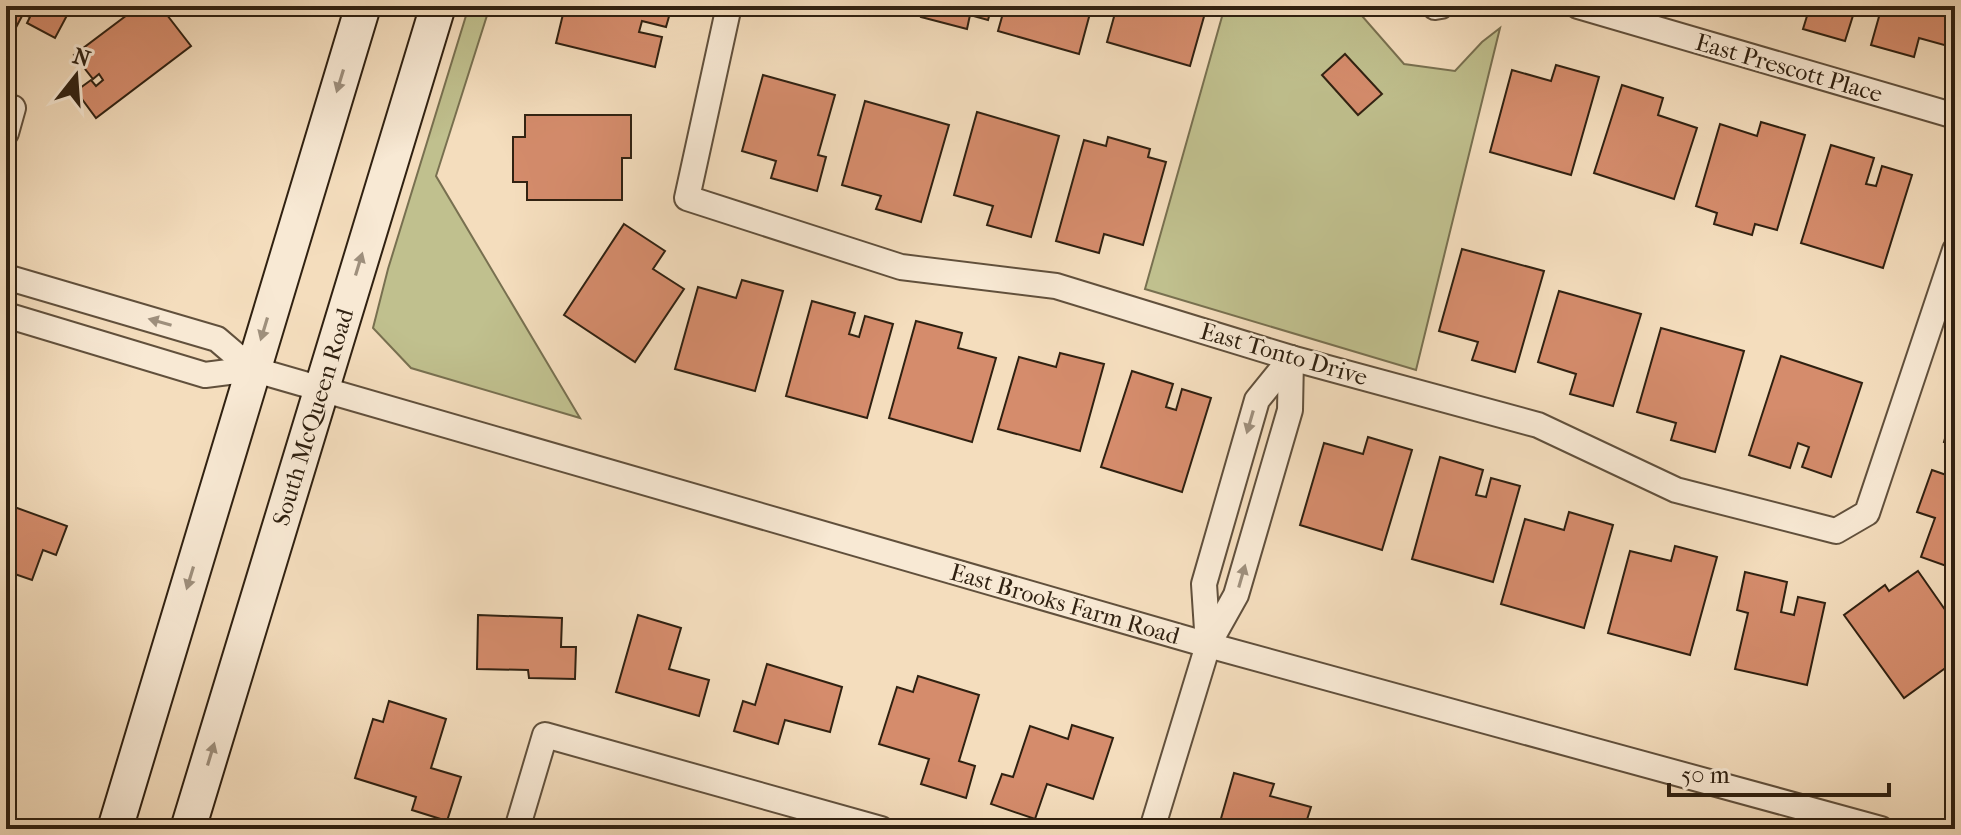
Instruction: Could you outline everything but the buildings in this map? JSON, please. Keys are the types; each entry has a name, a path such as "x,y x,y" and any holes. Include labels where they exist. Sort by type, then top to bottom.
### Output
{"main road":[{"path":"115,829 363,6"},
{"name":"South McQueen Road","path":"188,829 438,6"}],"street":[{"name":"East Tonto Drive","path":"729,6 687,198 901,267 1056,286 1291,358 1538,425 1676,490 1836,531 1867,513 1955,250"},
{"name":"East Prescott Place","path":"1578,6 1955,116"},
{"path":"6,133 9,107"},
{"name":"East Brooks Farm Road","path":"6,277 217,339 252,369"},
{"path":"92,342 103,305"},
{"name":"East Brooks Farm Road","path":"6,315 205,375 252,369 1208,645 1881,829"},
{"path":"1208,645 1204,584 1243,446 1257,400 1291,358"},
{"path":"1152,829 1208,645 1236,595 1290,410 1291,358"},
{"path":"517,829 545,735 881,829"}],"green space":[{"path":"469,6 490,6 436,176 580,418 411,368 373,328 388,269"},
{"path":"1225,6 1364,6 1362,16 1404,64 1455,71 1500,28 1416,370 1145,289"}]}
